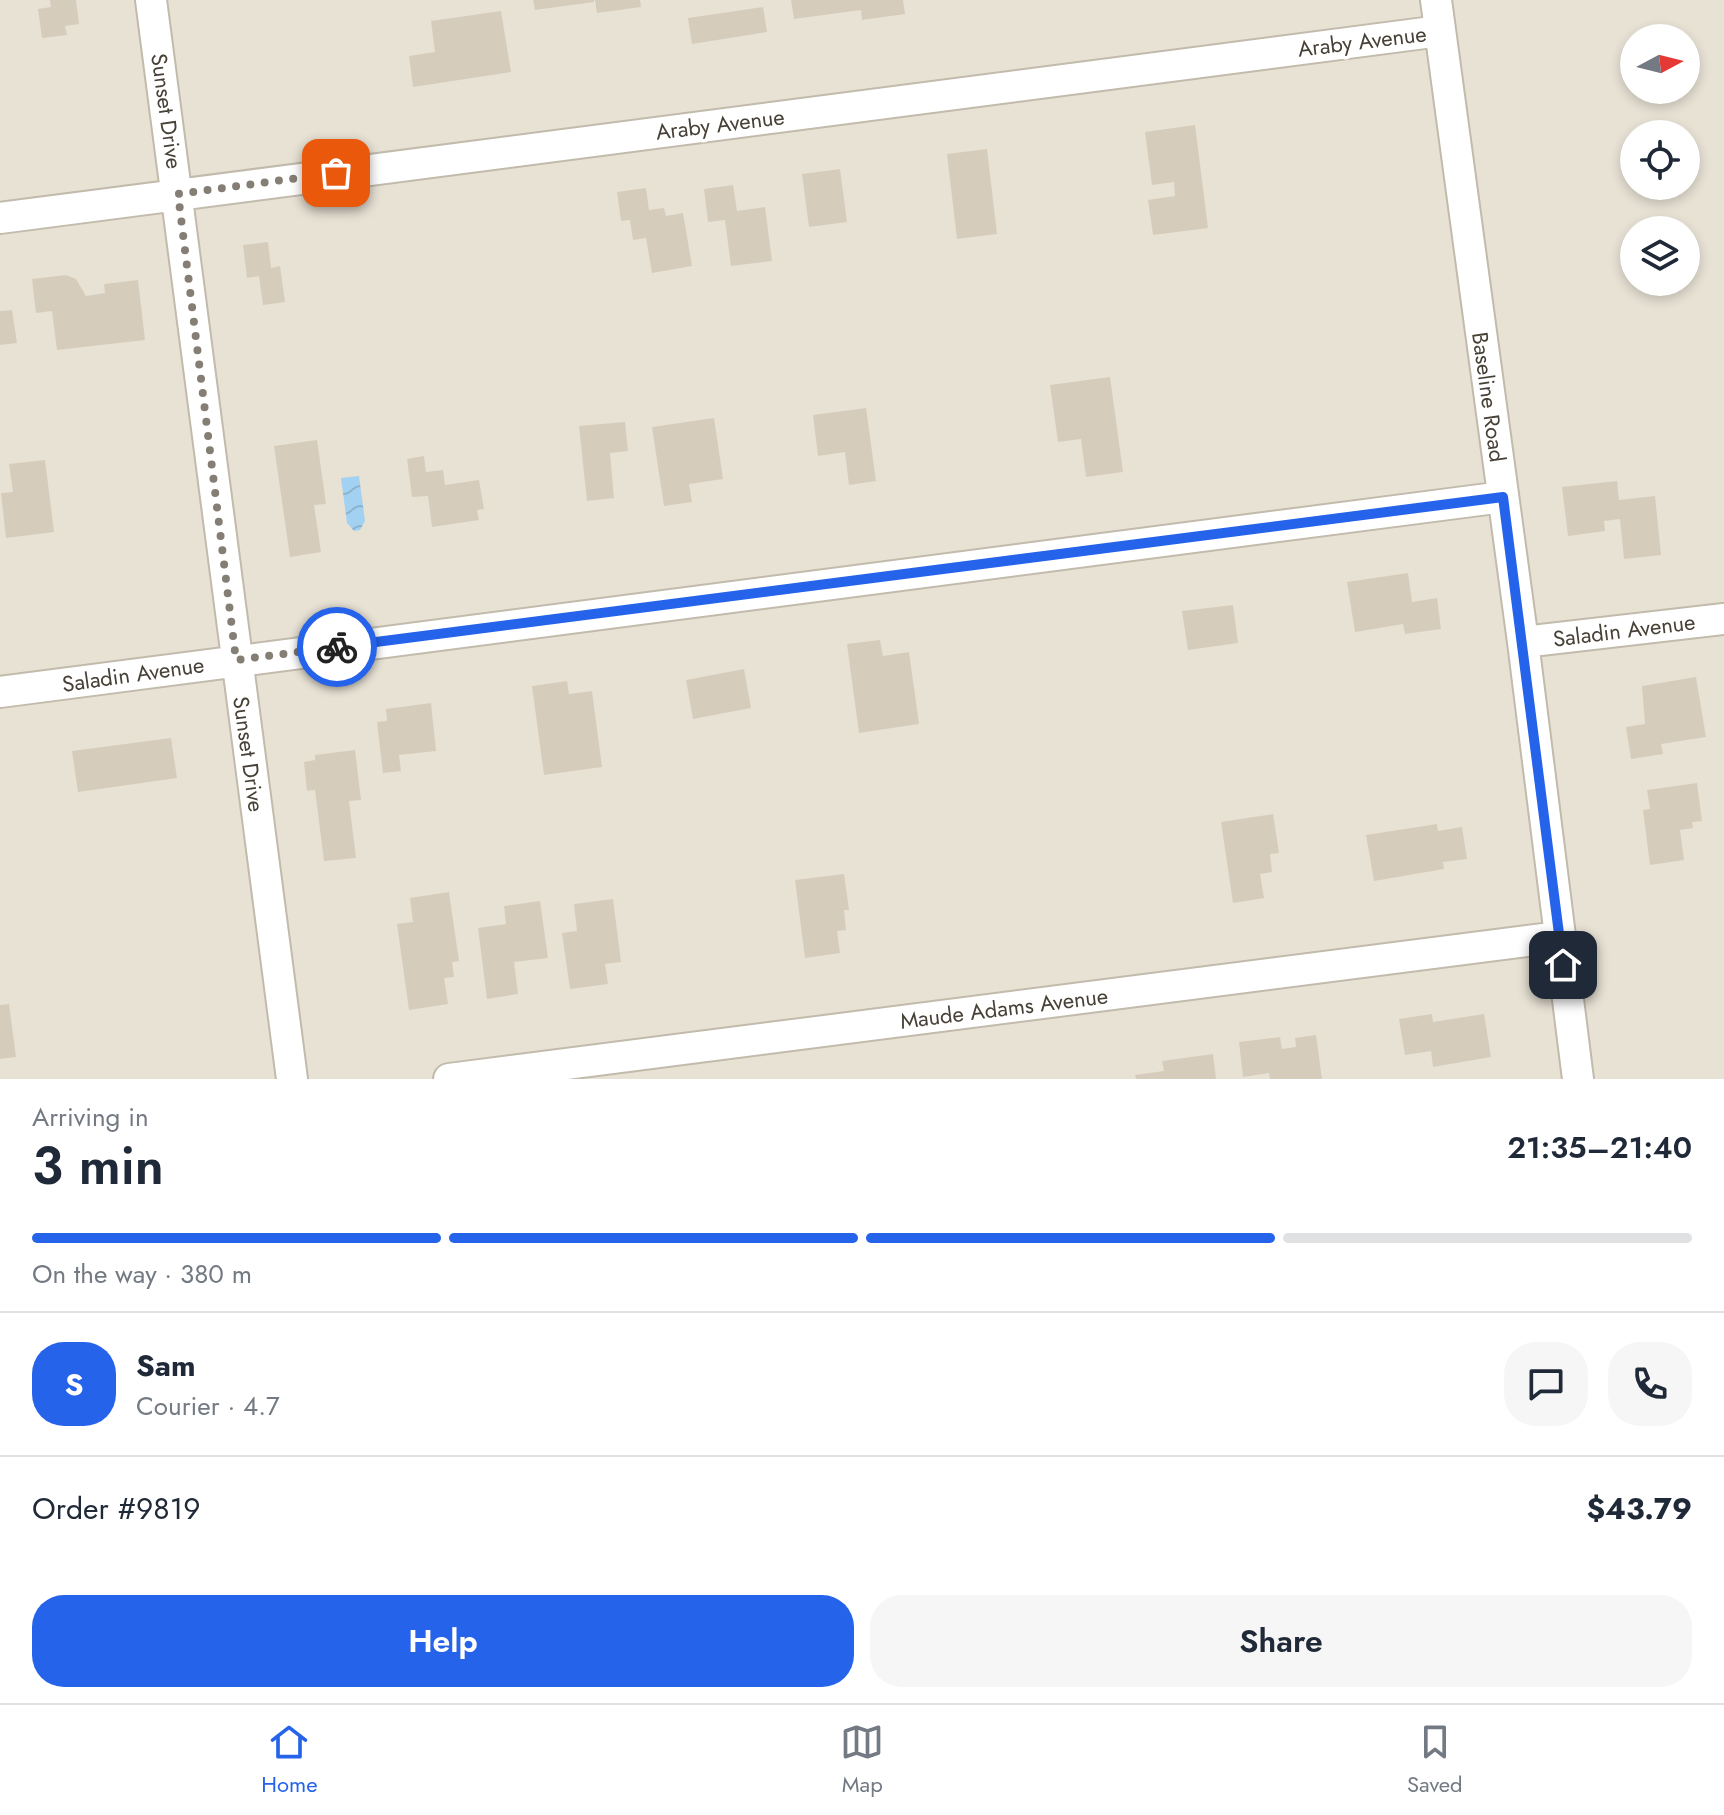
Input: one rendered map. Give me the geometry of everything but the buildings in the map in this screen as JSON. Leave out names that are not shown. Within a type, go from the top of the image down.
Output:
[{"type":"street","name":"Sunset Drive","points":[[151,0],[292,1079]]},
{"type":"street","name":"Baseline Road","points":[[1436,0],[1523,642],[1578,1079]]},
{"type":"street","name":"Araby Avenue","points":[[0,218],[1440,31]]},
{"type":"street","name":"Saladin Avenue","points":[[0,692],[1503,497]]},
{"type":"street","name":"Saladin Avenue","points":[[1523,642],[1724,619]]},
{"type":"street","name":"Maude Adams Avenue","points":[[449,1079],[1559,937]]},
{"type":"shaded area","points":[[0,0],[1724,0],[1724,1079],[0,1079]]},
{"type":"water","points":[[359,476],[365,521],[360,530],[354,531],[347,523],[341,478]]},
{"type":"way so far","points":[[336,173],[178,194],[236,660],[337,647]]},
{"type":"route","points":[[337,647],[1503,497],[1563,965]]}]
